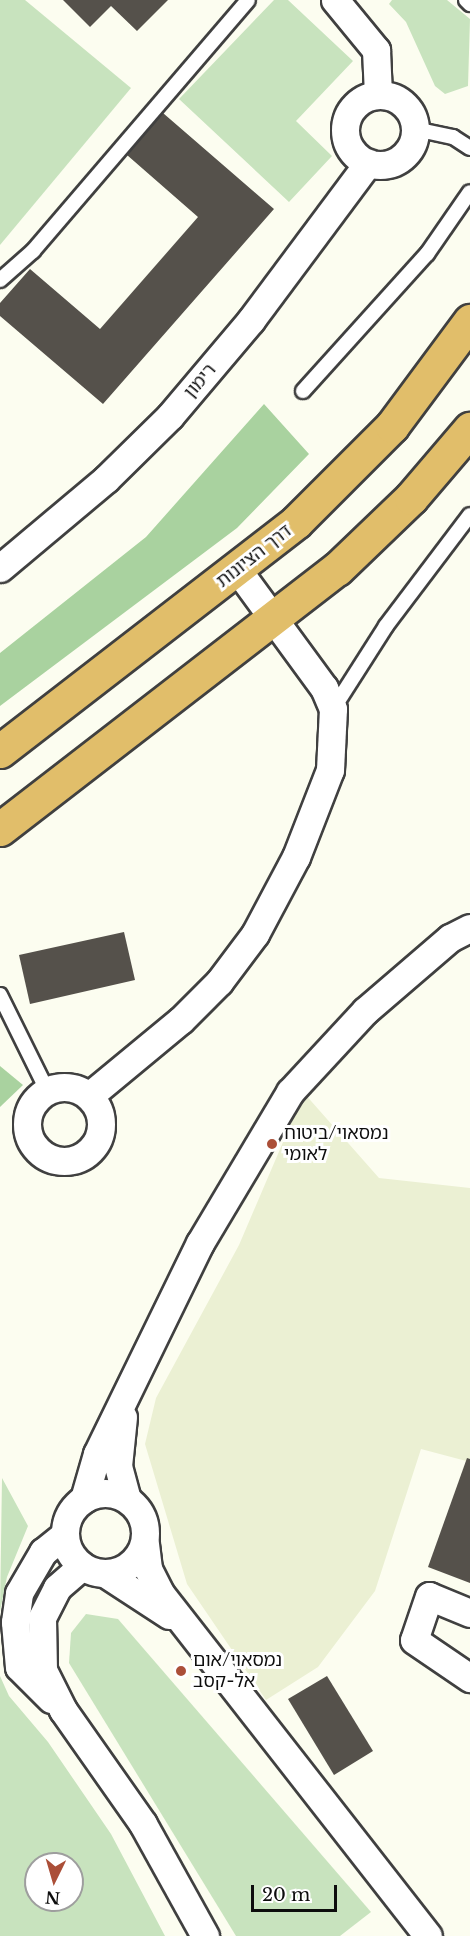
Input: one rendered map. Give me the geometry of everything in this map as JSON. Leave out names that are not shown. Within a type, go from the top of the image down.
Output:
[{"type":"highway","name":"דרך הציונות","points":[[0,751],[296,522],[366,455],[424,386],[470,321]]},
{"type":"highway","points":[[0,829],[276,617],[377,531],[470,429]]},
{"type":"street","points":[[335,0],[376,50],[378,94]]},
{"type":"street","points":[[378,94],[401,101],[415,129],[403,156],[393,163],[368,163],[350,149],[345,125],[360,100],[378,94]]},
{"type":"street","name":"רימון","points":[[0,568],[106,479],[170,416],[251,321],[368,163]]},
{"type":"street","points":[[89,1096],[181,1020],[219,982],[255,934],[296,857],[330,770],[333,709],[324,688],[276,617],[237,569]]},
{"type":"street","points":[[84,1499],[97,1454],[124,1404],[200,1243],[290,1092],[365,1011],[450,938],[470,928]]},
{"type":"street","points":[[62,1088],[89,1096],[102,1121],[100,1136],[93,1149],[67,1161],[40,1153],[29,1134],[29,1113],[48,1092],[62,1088]]},
{"type":"street","points":[[124,1404],[118,1466],[127,1499],[143,1519],[148,1569],[187,1628],[428,1936]]},
{"type":"street","points":[[63,1710],[19,1667],[15,1622],[19,1593],[43,1552],[65,1534],[72,1511],[84,1499],[103,1493],[127,1499]]},
{"type":"street","points":[[65,1534],[72,1556],[187,1628]]},
{"type":"street","points":[[145,1544],[131,1565],[94,1570],[57,1588],[42,1618],[43,1670],[63,1710],[143,1824],[205,1936]]},
{"type":"street","points":[[470,1613],[429,1596],[414,1640],[470,1678]]},
{"type":"lane","points":[[0,280],[33,251],[248,0]]},
{"type":"lane","points":[[465,0],[470,4]]},
{"type":"lane","points":[[415,129],[467,141]]},
{"type":"lane","points":[[303,391],[427,254],[470,192]]},
{"type":"lane","points":[[333,709],[386,626],[470,515]]},
{"type":"lane","points":[[0,995],[48,1092]]},
{"type":"green space","points":[[0,0],[25,0],[131,88],[0,245]]},
{"type":"green space","points":[[274,0],[288,0],[353,61],[296,121],[332,156],[289,202],[179,99]]},
{"type":"green space","points":[[392,0],[447,0],[470,19],[468,86],[445,94],[435,86],[406,22],[389,4]]},
{"type":"green space","points":[[264,404],[309,454],[237,528],[0,706],[0,653],[146,537]]},
{"type":"green space","points":[[0,1066],[23,1085],[0,1107]]},
{"type":"green space","points":[[304,1093],[379,1178],[470,1188],[470,1462],[421,1449],[375,1591],[318,1667],[266,1700],[187,1584],[145,1444],[156,1398],[239,1245]]},
{"type":"green space","points":[[2,1478],[28,1526],[7,1577],[0,1611]]},
{"type":"green space","points":[[86,1614],[118,1619],[371,1912],[340,1936],[236,1936],[69,1663],[71,1633]]},
{"type":"green space","points":[[0,1676],[9,1696],[48,1742],[111,1834],[165,1936],[0,1936]]},
{"type":"building","points":[[63,0],[168,0],[137,31],[111,6],[90,27]]},
{"type":"building","points":[[163,113],[274,209],[103,404],[0,316],[0,303],[30,269],[100,329],[198,217],[127,155]]},
{"type":"building","points":[[124,932],[135,980],[30,1004],[19,955]]},
{"type":"building","points":[[467,1458],[470,1459],[470,1583],[428,1567]]},
{"type":"building","points":[[327,1676],[373,1751],[334,1775],[288,1699]]},
{"type":"place","name":"נמסאוי/ביטוח לאומי","points":[[272,1144]]},
{"type":"place","name":"נמסאוי/אום אל-קסב","points":[[181,1671]]}]
